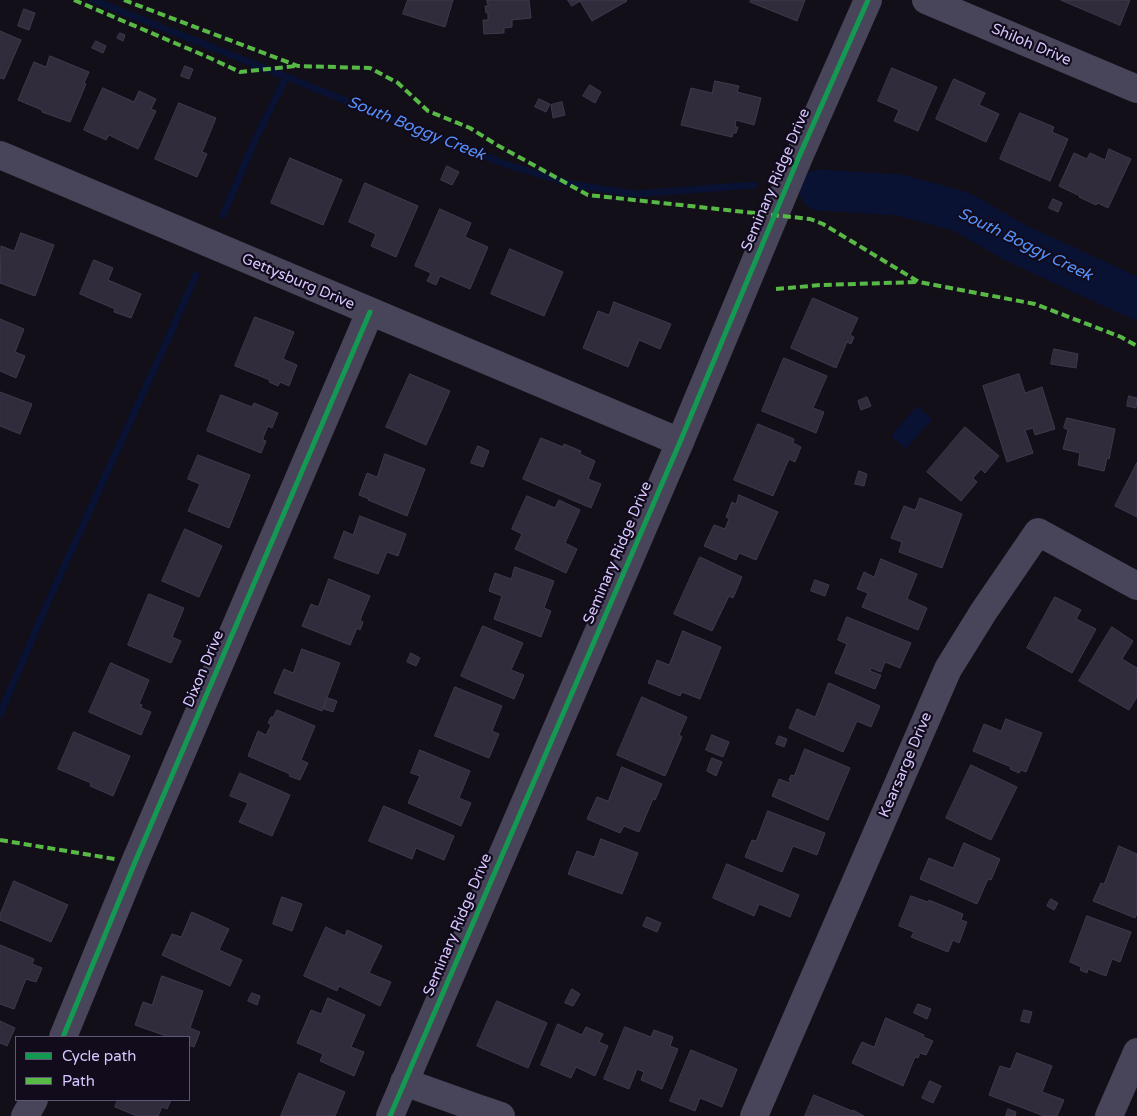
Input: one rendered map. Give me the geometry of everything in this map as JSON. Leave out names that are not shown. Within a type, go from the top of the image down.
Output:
[{"type":"street","name":"Seminary Ridge Drive","points":[[390,1116],[680,442],[798,159],[868,0]]},
{"type":"street","name":"Shiloh Drive","points":[[926,0],[1137,89]]},
{"type":"street","name":"Gettysburg Drive","points":[[0,155],[680,442]]},
{"type":"street","name":"Dixon Drive","points":[[63,1036],[135,862],[370,312]]},
{"type":"street","name":"Kearsarge Drive","points":[[754,1116],[948,669],[984,611],[1038,532],[1137,586]]},
{"type":"street","points":[[1110,1116],[1137,1052]]},
{"type":"street","points":[[404,1082],[500,1116]]},
{"type":"street","points":[[26,1116],[34,1101]]},
{"type":"water","points":[[917,406],[932,419],[906,449],[891,436]]},
{"type":"building","points":[[408,0],[453,0],[445,27],[403,14]]},
{"type":"building","points":[[487,0],[529,0],[531,18],[512,20],[512,27],[504,28],[504,33],[484,34],[483,20],[488,20],[485,6],[488,6]]},
{"type":"building","points":[[568,0],[627,1],[592,21],[580,1],[572,6]]},
{"type":"building","points":[[751,0],[805,0],[797,21],[750,2]]},
{"type":"building","points":[[1061,0],[1130,0],[1120,25]]},
{"type":"building","points":[[24,9],[35,13],[29,30],[18,26]]},
{"type":"building","points":[[0,31],[21,40],[4,79],[0,78]]},
{"type":"building","points":[[120,33],[125,35],[123,41],[117,38]]},
{"type":"building","points":[[96,41],[106,46],[103,53],[92,48]]},
{"type":"building","points":[[50,56],[89,72],[70,122],[42,112],[42,110],[18,100],[34,62],[46,67]]},
{"type":"building","points":[[185,66],[193,69],[189,79],[181,76]]},
{"type":"building","points":[[892,68],[937,87],[918,131],[894,121],[899,110],[878,101]]},
{"type":"building","points":[[954,79],[985,93],[979,105],[999,114],[986,142],[936,119]]},
{"type":"building","points":[[715,81],[739,86],[737,92],[761,98],[754,125],[736,120],[735,127],[738,127],[732,137],[681,125],[691,88],[712,93]]},
{"type":"building","points":[[590,85],[601,92],[595,103],[583,96]]},
{"type":"building","points":[[103,88],[134,102],[139,91],[156,99],[151,109],[156,111],[138,149],[109,135],[106,140],[84,130]]},
{"type":"building","points":[[539,99],[550,104],[546,112],[535,107]]},
{"type":"building","points":[[562,102],[565,115],[553,118],[551,105]]},
{"type":"building","points":[[179,103],[216,118],[202,152],[207,154],[197,177],[155,159]]},
{"type":"building","points":[[1020,113],[1054,127],[1052,132],[1068,139],[1050,181],[1000,159]]},
{"type":"building","points":[[1109,149],[1131,159],[1108,208],[1098,203],[1096,205],[1059,186],[1074,153],[1087,159],[1090,153],[1105,160]]},
{"type":"building","points":[[290,158],[342,180],[323,225],[271,203]]},
{"type":"building","points":[[447,166],[459,172],[452,185],[441,180]]},
{"type":"building","points":[[365,183],[418,206],[396,257],[371,246],[376,234],[349,222]]},
{"type":"building","points":[[1053,199],[1062,203],[1058,212],[1049,208]]},
{"type":"building","points":[[440,209],[471,223],[465,237],[488,247],[470,289],[440,276],[436,285],[427,281],[431,273],[415,266]]},
{"type":"building","points":[[21,233],[54,245],[35,296],[0,283],[1,246],[14,251]]},
{"type":"building","points":[[510,249],[563,272],[544,316],[491,294]]},
{"type":"building","points":[[94,260],[113,268],[108,280],[141,294],[131,318],[114,312],[115,309],[80,294]]},
{"type":"building","points":[[813,298],[858,318],[850,335],[854,337],[851,344],[847,342],[836,368],[791,348]]},
{"type":"building","points":[[614,302],[671,324],[660,349],[639,340],[628,367],[583,348],[598,311],[609,315]]},
{"type":"building","points":[[255,317],[294,332],[283,359],[297,365],[289,386],[280,382],[278,386],[269,382],[270,380],[235,366]]},
{"type":"building","points":[[0,319],[24,329],[15,352],[25,356],[16,378],[0,371]]},
{"type":"building","points":[[1054,349],[1078,354],[1076,368],[1051,364]]},
{"type":"building","points":[[784,358],[827,376],[813,408],[824,412],[816,433],[762,411]]},
{"type":"building","points":[[410,374],[450,391],[426,445],[386,427]]},
{"type":"building","points":[[1019,374],[1025,393],[1042,387],[1055,429],[1035,435],[1033,428],[1025,430],[1033,453],[1007,462],[983,386]]},
{"type":"building","points":[[0,392],[32,404],[20,434],[0,426]]},
{"type":"building","points":[[221,395],[252,407],[254,403],[278,413],[272,428],[268,426],[263,438],[266,441],[261,453],[207,431]]},
{"type":"building","points":[[1129,396],[1137,398],[1136,408],[1127,406]]},
{"type":"building","points":[[867,397],[871,406],[861,410],[858,401]]},
{"type":"building","points":[[1067,418],[1115,429],[1109,459],[1107,458],[1104,471],[1078,465],[1080,453],[1063,449],[1068,430],[1064,428]]},
{"type":"building","points":[[758,424],[794,439],[793,443],[801,447],[795,462],[789,459],[773,496],[734,480]]},
{"type":"building","points":[[965,427],[999,456],[985,473],[981,469],[973,478],[977,482],[961,501],[927,472]]},
{"type":"building","points":[[541,438],[563,447],[564,444],[581,451],[580,454],[595,461],[588,479],[601,484],[591,508],[523,479]]},
{"type":"building","points":[[478,446],[489,451],[483,467],[471,463]]},
{"type":"building","points":[[385,454],[425,469],[407,516],[359,495],[367,473],[377,477]]},
{"type":"building","points":[[198,455],[250,475],[229,528],[188,511],[200,484],[188,479]]},
{"type":"building","points":[[1137,463],[1137,517],[1115,506]]},
{"type":"building","points":[[859,471],[867,474],[864,486],[855,484]]},
{"type":"building","points":[[739,495],[778,512],[756,560],[739,553],[736,560],[704,546],[714,525],[725,529],[729,519],[726,517],[732,502],[736,504]]},
{"type":"building","points":[[527,496],[555,508],[559,500],[580,510],[565,543],[577,549],[566,573],[515,549],[522,534],[512,529]]},
{"type":"building","points":[[920,498],[962,514],[942,568],[899,552],[902,542],[891,538],[904,506],[915,510]]},
{"type":"building","points":[[360,516],[406,534],[398,556],[387,552],[378,574],[334,558],[344,531],[353,535]]},
{"type":"building","points":[[185,529],[222,546],[199,597],[162,581]]},
{"type":"building","points":[[700,557],[742,577],[733,598],[729,596],[712,631],[674,614]]},
{"type":"building","points":[[881,559],[917,574],[907,599],[927,608],[918,630],[862,607],[868,593],[857,589],[864,572],[874,577]]},
{"type":"building","points":[[515,567],[554,581],[544,608],[551,611],[541,637],[494,619],[502,596],[489,591],[495,573],[511,579]]},
{"type":"building","points":[[329,579],[370,596],[360,620],[363,622],[360,630],[357,628],[350,645],[302,626],[311,604],[318,607]]},
{"type":"building","points":[[815,580],[829,585],[825,596],[811,591]]},
{"type":"building","points":[[149,594],[184,608],[172,637],[181,641],[171,663],[128,645]]},
{"type":"building","points":[[1055,597],[1081,610],[1076,619],[1096,629],[1072,673],[1027,648]]},
{"type":"building","points":[[847,617],[911,643],[900,668],[885,662],[881,672],[871,668],[870,671],[881,675],[875,689],[835,673],[847,644],[838,640]]},
{"type":"building","points":[[483,626],[523,643],[511,670],[524,675],[514,699],[461,676]]},
{"type":"building","points":[[1112,627],[1133,641],[1122,659],[1137,668],[1137,697],[1129,710],[1079,681]]},
{"type":"building","points":[[683,631],[721,647],[700,699],[682,692],[680,696],[648,683],[657,660],[669,665]]},
{"type":"building","points":[[302,649],[340,663],[322,711],[274,693],[284,669],[293,673]]},
{"type":"building","points":[[411,653],[420,658],[416,666],[407,662]]},
{"type":"building","points":[[111,663],[149,680],[139,704],[142,705],[141,708],[151,712],[141,735],[89,712]]},
{"type":"building","points":[[829,683],[880,706],[871,727],[857,721],[843,752],[789,728],[797,709],[815,717]]},
{"type":"building","points":[[455,687],[502,706],[492,731],[499,734],[489,758],[435,736]]},
{"type":"building","points":[[642,697],[687,717],[679,735],[682,737],[665,776],[617,755]]},
{"type":"building","points":[[328,698],[337,701],[333,712],[324,709]]},
{"type":"building","points":[[277,710],[315,726],[301,760],[308,763],[300,780],[248,756],[258,731],[266,735],[271,725],[268,723]]},
{"type":"building","points":[[1006,719],[1042,733],[1026,772],[1021,770],[1019,773],[1010,769],[1011,767],[973,751],[984,724],[1001,731]]},
{"type":"building","points":[[74,732],[130,756],[113,796],[90,786],[91,783],[58,769]]},
{"type":"building","points":[[712,735],[729,742],[723,757],[706,750]]},
{"type":"building","points":[[779,736],[787,739],[784,747],[776,744]]},
{"type":"building","points":[[805,749],[850,768],[828,820],[772,796],[779,779],[790,783],[791,775],[794,776]]},
{"type":"building","points":[[420,750],[470,771],[459,798],[471,803],[461,826],[408,803],[420,776],[411,773]]},
{"type":"building","points":[[712,758],[722,762],[716,776],[707,771]]},
{"type":"building","points":[[971,765],[1017,787],[991,840],[946,818]]},
{"type":"building","points":[[622,767],[662,784],[655,800],[653,799],[639,832],[624,826],[620,833],[587,819],[597,797],[608,801]]},
{"type":"building","points":[[240,773],[290,795],[272,836],[239,822],[248,803],[230,796]]},
{"type":"building","points":[[384,806],[454,836],[444,860],[416,848],[412,859],[369,841]]},
{"type":"building","points":[[768,811],[825,833],[817,855],[793,846],[782,872],[745,857],[752,840],[756,841]]},
{"type":"building","points":[[601,839],[638,853],[622,894],[568,874],[577,851],[594,857]]},
{"type":"building","points":[[964,843],[1000,859],[991,880],[988,879],[977,904],[920,879],[929,858],[953,868]]},
{"type":"building","points":[[1119,846],[1137,854],[1137,913],[1135,918],[1093,901],[1101,883],[1104,884]]},
{"type":"building","points":[[727,864],[799,895],[790,917],[759,904],[754,916],[713,898]]},
{"type":"building","points":[[14,881],[68,905],[51,942],[0,920],[0,915]]},
{"type":"building","points":[[911,896],[928,902],[929,900],[963,914],[961,920],[967,922],[959,943],[953,940],[948,952],[911,937],[914,932],[899,926]]},
{"type":"building","points":[[282,897],[302,904],[292,931],[273,924]]},
{"type":"building","points":[[1051,899],[1058,903],[1054,910],[1047,906]]},
{"type":"building","points":[[192,912],[229,929],[219,950],[242,960],[230,986],[162,955],[172,934],[181,937]]},
{"type":"building","points":[[1087,916],[1131,932],[1120,962],[1112,959],[1106,976],[1088,969],[1087,973],[1080,970],[1081,967],[1070,962]]},
{"type":"building","points":[[647,917],[661,923],[657,932],[643,926]]},
{"type":"building","points":[[326,927],[345,936],[347,930],[382,946],[369,973],[391,982],[380,1006],[339,986],[337,991],[304,976]]},
{"type":"building","points":[[0,945],[34,959],[32,964],[42,968],[36,982],[26,979],[14,1009],[0,1004]]},
{"type":"building","points":[[162,976],[203,991],[190,1028],[200,1032],[194,1047],[190,1045],[190,1036],[166,1036],[135,1025],[143,1002],[152,1005]]},
{"type":"building","points":[[572,989],[580,994],[573,1006],[565,1003]]},
{"type":"building","points":[[252,993],[260,996],[257,1005],[248,1001]]},
{"type":"building","points":[[328,998],[365,1015],[351,1047],[364,1052],[354,1076],[320,1061],[323,1054],[297,1043],[311,1010],[321,1014]]},
{"type":"building","points":[[497,1001],[547,1023],[528,1068],[477,1046]]},
{"type":"building","points":[[918,1004],[931,1009],[927,1019],[914,1013]]},
{"type":"building","points":[[1024,1010],[1032,1012],[1029,1023],[1021,1021]]},
{"type":"building","points":[[886,1018],[933,1041],[926,1055],[920,1053],[918,1058],[915,1057],[903,1086],[852,1063],[862,1042],[874,1047]]},
{"type":"building","points":[[0,1021],[15,1028],[7,1046],[0,1043]]},
{"type":"building","points":[[558,1024],[582,1035],[586,1027],[603,1034],[599,1042],[608,1046],[595,1076],[576,1067],[571,1078],[541,1065]]},
{"type":"building","points":[[625,1027],[651,1037],[654,1030],[673,1037],[670,1046],[678,1049],[662,1089],[641,1080],[644,1072],[637,1069],[629,1089],[604,1079]]},
{"type":"building","points":[[691,1050],[737,1069],[722,1107],[700,1098],[695,1111],[670,1101]]},
{"type":"building","points":[[1017,1053],[1052,1066],[1042,1092],[1064,1100],[1057,1116],[1044,1116],[989,1095],[1000,1066],[1010,1069]]},
{"type":"building","points":[[299,1073],[345,1092],[335,1116],[281,1116]]},
{"type":"building","points":[[930,1081],[941,1086],[933,1103],[922,1098]]},
{"type":"building","points":[[814,1095],[853,1110],[864,1116],[805,1116]]},
{"type":"building","points":[[118,1101],[171,1101],[167,1109],[162,1107],[158,1116],[137,1116],[115,1107]]},
{"type":"building","points":[[1008,1109],[1016,1112],[1015,1116],[1006,1116]]},
{"type":"waterway","name":"South Boggy Creek","points":[[93,0],[505,164],[575,185],[635,194],[754,185]]},
{"type":"waterway","points":[[223,215],[256,138],[286,77]]},
{"type":"waterway","name":"South Boggy Creek","points":[[820,190],[900,195],[962,212],[1014,242],[1137,299]]},
{"type":"waterway","points":[[0,714],[48,602],[196,275]]},
{"type":"marked path","points":[[74,0],[240,72],[296,66]]},
{"type":"marked path","points":[[124,0],[298,66],[370,68],[398,83],[428,111],[470,128],[588,195],[810,219],[823,224],[919,282],[1035,304],[1121,337],[1137,346]]},
{"type":"marked path","points":[[776,289],[821,285],[919,282]]},
{"type":"marked path","points":[[0,840],[115,859]]},
{"type":"cycle path","points":[[390,1116],[680,442],[798,159],[868,0]]},
{"type":"cycle path","points":[[63,1036],[135,862],[370,312]]}]
